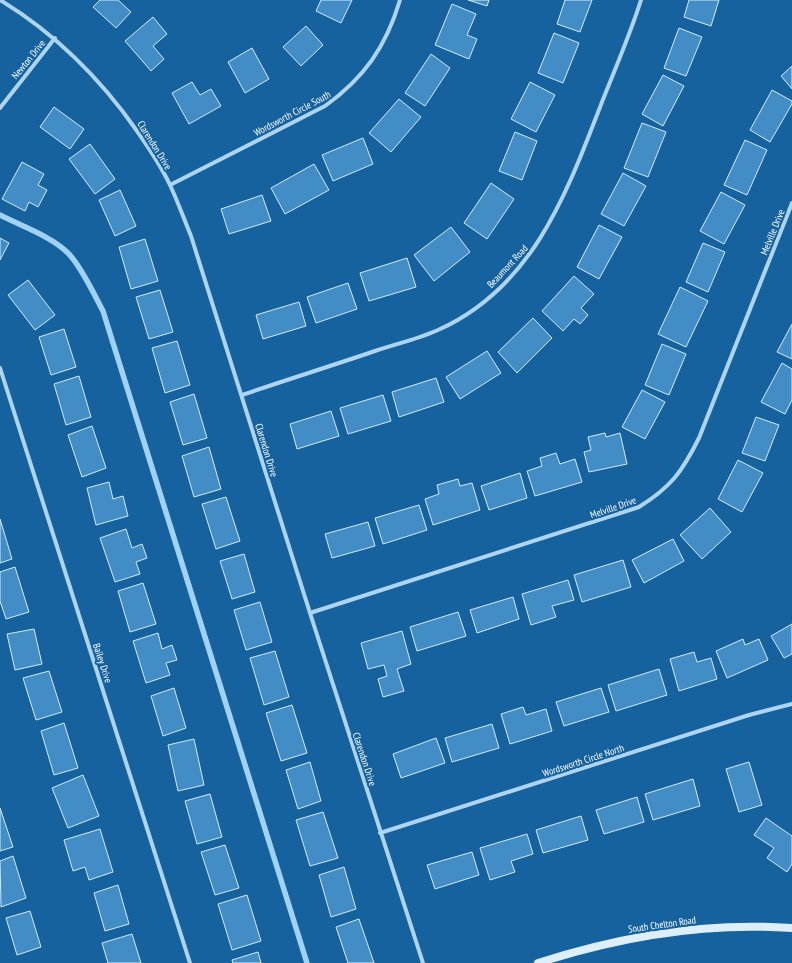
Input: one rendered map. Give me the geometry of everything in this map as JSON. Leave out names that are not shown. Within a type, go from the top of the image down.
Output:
[{"type":"main road","name":"South Chelton Road","points":[[538,963],[584,948],[647,935],[689,929],[734,926],[792,928]]},
{"type":"street","name":"Clarendon Drive","points":[[0,0],[26,16],[55,38],[83,64],[116,100],[147,145],[170,184],[191,236],[380,834],[423,963]]},
{"type":"street","name":"Wordsworth Circle South","points":[[170,184],[325,106],[345,91],[362,75],[378,52],[392,25],[400,0]]},
{"type":"street","name":"Beaumont Road","points":[[242,395],[438,330],[470,312],[496,291],[519,268],[540,241],[557,212],[573,179],[641,0]]},
{"type":"street","name":"Newton Drive","points":[[0,108],[55,38]]},
{"type":"street","name":"Melville Drive","points":[[310,613],[639,508],[660,494],[676,477],[688,460],[699,438],[792,203]]},
{"type":"street","name":"Bailey Drive","points":[[0,368],[190,963]]},
{"type":"street","name":"Wordsworth Circle North","points":[[380,834],[748,715],[792,704]]},
{"type":"building","points":[[100,0],[118,0],[131,12],[116,28],[93,7]]},
{"type":"building","points":[[321,0],[352,0],[341,23],[316,11]]},
{"type":"building","points":[[468,0],[489,0],[487,6]]},
{"type":"building","points":[[565,0],[592,0],[580,32],[557,24]]},
{"type":"building","points":[[689,0],[719,0],[711,26],[684,17]]},
{"type":"building","points":[[452,4],[476,14],[467,35],[477,39],[469,59],[435,45]]},
{"type":"building","points":[[153,17],[167,34],[153,46],[164,59],[151,71],[125,41]]},
{"type":"building","points":[[306,26],[323,45],[301,66],[283,47]]},
{"type":"building","points":[[679,28],[702,37],[686,76],[664,68]]},
{"type":"building","points":[[554,33],[579,43],[563,83],[538,73]]},
{"type":"building","points":[[252,48],[269,79],[245,93],[228,62]]},
{"type":"building","points":[[431,54],[450,68],[425,106],[405,93]]},
{"type":"building","points":[[792,66],[792,89],[781,76]]},
{"type":"building","points":[[663,75],[684,86],[663,126],[642,114]]},
{"type":"building","points":[[192,82],[200,95],[211,89],[221,106],[189,124],[172,93]]},
{"type":"building","points":[[530,82],[555,95],[536,132],[511,119]]},
{"type":"building","points":[[772,90],[792,101],[792,104],[770,142],[750,130]]},
{"type":"building","points":[[399,99],[421,117],[391,152],[369,133]]},
{"type":"building","points":[[54,107],[84,129],[70,149],[40,127]]},
{"type":"building","points":[[642,123],[666,132],[648,177],[624,168]]},
{"type":"building","points":[[515,132],[537,141],[522,180],[499,171]]},
{"type":"building","points":[[363,138],[373,164],[333,181],[322,155]]},
{"type":"building","points":[[745,140],[767,150],[747,195],[724,185]]},
{"type":"building","points":[[90,144],[115,179],[95,194],[69,159]]},
{"type":"building","points":[[22,162],[44,174],[38,185],[47,190],[38,207],[29,202],[25,211],[2,199]]},
{"type":"building","points":[[314,164],[329,190],[285,214],[271,188]]},
{"type":"building","points":[[623,173],[646,186],[624,226],[601,214]]},
{"type":"building","points":[[491,183],[514,199],[487,239],[464,223]]},
{"type":"building","points":[[120,190],[136,226],[115,236],[99,200]]},
{"type":"building","points":[[721,192],[745,205],[724,244],[700,231]]},
{"type":"building","points":[[262,195],[271,221],[229,234],[221,209]]},
{"type":"building","points":[[599,225],[622,237],[599,279],[577,267]]},
{"type":"building","points":[[451,227],[470,252],[434,281],[414,255]]},
{"type":"building","points":[[0,238],[9,243],[0,260]]},
{"type":"building","points":[[145,239],[158,281],[131,289],[119,247]]},
{"type":"building","points":[[703,243],[725,252],[708,292],[686,282]]},
{"type":"building","points":[[407,258],[416,287],[369,301],[360,273]]},
{"type":"building","points":[[574,276],[594,294],[581,308],[588,315],[580,324],[574,319],[563,331],[542,311]]},
{"type":"building","points":[[28,280],[55,315],[35,330],[8,295]]},
{"type":"building","points":[[348,283],[357,309],[316,323],[307,297]]},
{"type":"building","points":[[680,287],[708,301],[686,347],[658,334]]},
{"type":"building","points":[[160,290],[173,332],[149,339],[136,297]]},
{"type":"building","points":[[299,302],[306,326],[263,339],[256,315]]},
{"type":"building","points":[[533,318],[552,338],[517,373],[498,352]]},
{"type":"building","points":[[792,324],[792,359],[777,352]]},
{"type":"building","points":[[64,329],[76,367],[51,375],[39,337]]},
{"type":"building","points":[[177,341],[190,385],[165,393],[152,348]]},
{"type":"building","points":[[662,344],[686,354],[669,395],[645,385]]},
{"type":"building","points":[[487,351],[501,373],[460,399],[446,377]]},
{"type":"building","points":[[782,363],[792,369],[792,400],[785,414],[761,402]]},
{"type":"building","points":[[79,376],[91,417],[66,425],[54,384]]},
{"type":"building","points":[[436,378],[444,402],[399,417],[392,392]]},
{"type":"building","points":[[642,390],[665,402],[645,439],[622,427]]},
{"type":"building","points":[[194,394],[207,438],[183,445],[170,402]]},
{"type":"building","points":[[383,395],[391,421],[348,434],[340,408]]},
{"type":"building","points":[[331,411],[339,436],[297,449],[290,424]]},
{"type":"building","points":[[756,417],[779,425],[765,461],[742,453]]},
{"type":"building","points":[[92,426],[106,468],[82,477],[68,435]]},
{"type":"building","points":[[605,433],[606,437],[620,433],[627,464],[589,472],[584,452],[591,450],[588,437]]},
{"type":"building","points":[[209,447],[221,489],[194,497],[182,456]]},
{"type":"building","points":[[556,453],[560,464],[575,459],[582,482],[535,496],[527,471],[542,466],[540,458]]},
{"type":"building","points":[[738,460],[763,473],[742,512],[718,499]]},
{"type":"building","points":[[520,473],[527,498],[489,510],[481,486]]},
{"type":"building","points":[[458,479],[460,486],[472,483],[480,510],[433,525],[425,499],[439,494],[437,485]]},
{"type":"building","points":[[109,482],[113,499],[123,496],[128,516],[96,525],[87,488]]},
{"type":"building","points":[[226,497],[240,541],[216,549],[202,504]]},
{"type":"building","points":[[419,505],[427,530],[383,544],[375,518]]},
{"type":"building","points":[[710,508],[731,532],[702,559],[680,535]]},
{"type":"building","points":[[0,519],[12,559],[0,563]]},
{"type":"building","points":[[368,522],[375,546],[332,558],[325,534]]},
{"type":"building","points":[[126,529],[132,548],[142,544],[147,558],[136,562],[140,574],[115,582],[100,538]]},
{"type":"building","points":[[673,539],[684,561],[644,583],[632,560]]},
{"type":"building","points":[[244,554],[255,592],[232,599],[220,561]]},
{"type":"building","points":[[623,560],[631,587],[582,602],[574,575]]},
{"type":"building","points":[[15,567],[29,612],[6,619],[0,601],[0,572]]},
{"type":"building","points":[[568,580],[574,600],[552,606],[556,617],[531,625],[522,594]]},
{"type":"building","points":[[143,583],[156,624],[130,632],[118,591]]},
{"type":"building","points":[[513,597],[519,619],[477,633],[470,610]]},
{"type":"building","points":[[260,602],[272,642],[246,650],[234,610]]},
{"type":"building","points":[[458,612],[466,636],[417,651],[410,627]]},
{"type":"building","points":[[792,624],[792,654],[784,658],[771,636]]},
{"type":"building","points":[[34,629],[42,664],[15,670],[7,634]]},
{"type":"building","points":[[402,631],[411,664],[397,669],[404,691],[383,697],[378,679],[387,676],[384,665],[368,669],[361,643]]},
{"type":"building","points":[[158,633],[162,649],[172,645],[177,660],[166,663],[170,675],[146,683],[133,641]]},
{"type":"building","points":[[743,639],[745,645],[759,639],[768,660],[727,678],[716,651]]},
{"type":"building","points":[[275,651],[289,697],[264,705],[250,658]]},
{"type":"building","points":[[694,652],[697,662],[711,658],[717,679],[679,691],[670,659]]},
{"type":"building","points":[[659,669],[667,695],[616,711],[608,685]]},
{"type":"building","points":[[49,671],[62,712],[36,720],[23,678]]},
{"type":"building","points":[[174,688],[186,728],[163,736],[151,696]]},
{"type":"building","points":[[601,688],[609,712],[564,726],[556,702]]},
{"type":"building","points":[[292,705],[307,753],[281,761],[266,713]]},
{"type":"building","points":[[523,707],[526,715],[546,709],[552,731],[510,744],[501,714]]},
{"type":"building","points":[[64,723],[78,768],[54,775],[41,731]]},
{"type":"building","points":[[492,724],[499,748],[452,762],[445,738]]},
{"type":"building","points":[[436,738],[445,763],[401,778],[393,754]]},
{"type":"building","points":[[194,739],[204,785],[178,791],[168,745]]},
{"type":"building","points":[[310,762],[321,801],[298,809],[286,770]]},
{"type":"building","points":[[749,762],[762,805],[739,812],[726,769]]},
{"type":"building","points":[[83,775],[99,816],[68,828],[52,788]]},
{"type":"building","points":[[693,779],[700,806],[653,820],[645,794]]},
{"type":"building","points":[[210,794],[222,837],[197,844],[185,801]]},
{"type":"building","points":[[637,797],[644,822],[604,834],[596,810]]},
{"type":"building","points":[[0,808],[13,847],[0,851]]},
{"type":"building","points":[[323,812],[338,858],[310,866],[296,820]]},
{"type":"building","points":[[581,816],[588,840],[543,853],[536,830]]},
{"type":"building","points":[[766,818],[792,836],[792,864],[787,872],[767,858],[774,848],[754,835]]},
{"type":"building","points":[[100,829],[113,872],[89,880],[85,867],[73,871],[64,840]]},
{"type":"building","points":[[527,834],[533,854],[511,861],[515,872],[490,880],[480,848]]},
{"type":"building","points":[[225,845],[239,888],[215,895],[201,852]]},
{"type":"building","points":[[472,852],[479,875],[435,889],[427,865]]},
{"type":"building","points":[[13,856],[26,898],[1,907],[0,861]]},
{"type":"building","points":[[344,867],[356,909],[331,917],[319,875]]},
{"type":"building","points":[[118,885],[129,924],[105,931],[94,893]]},
{"type":"building","points":[[247,895],[261,941],[232,950],[218,904]]},
{"type":"building","points":[[30,911],[41,947],[17,955],[6,918]]},
{"type":"building","points":[[359,919],[374,963],[348,963],[336,927]]},
{"type":"building","points":[[132,934],[141,963],[108,963],[102,943]]},
{"type":"building","points":[[258,952],[261,963],[233,963],[232,960]]},
{"type":"waterway","points":[[0,215],[45,236],[68,253],[82,273],[103,311],[307,963]]}]
